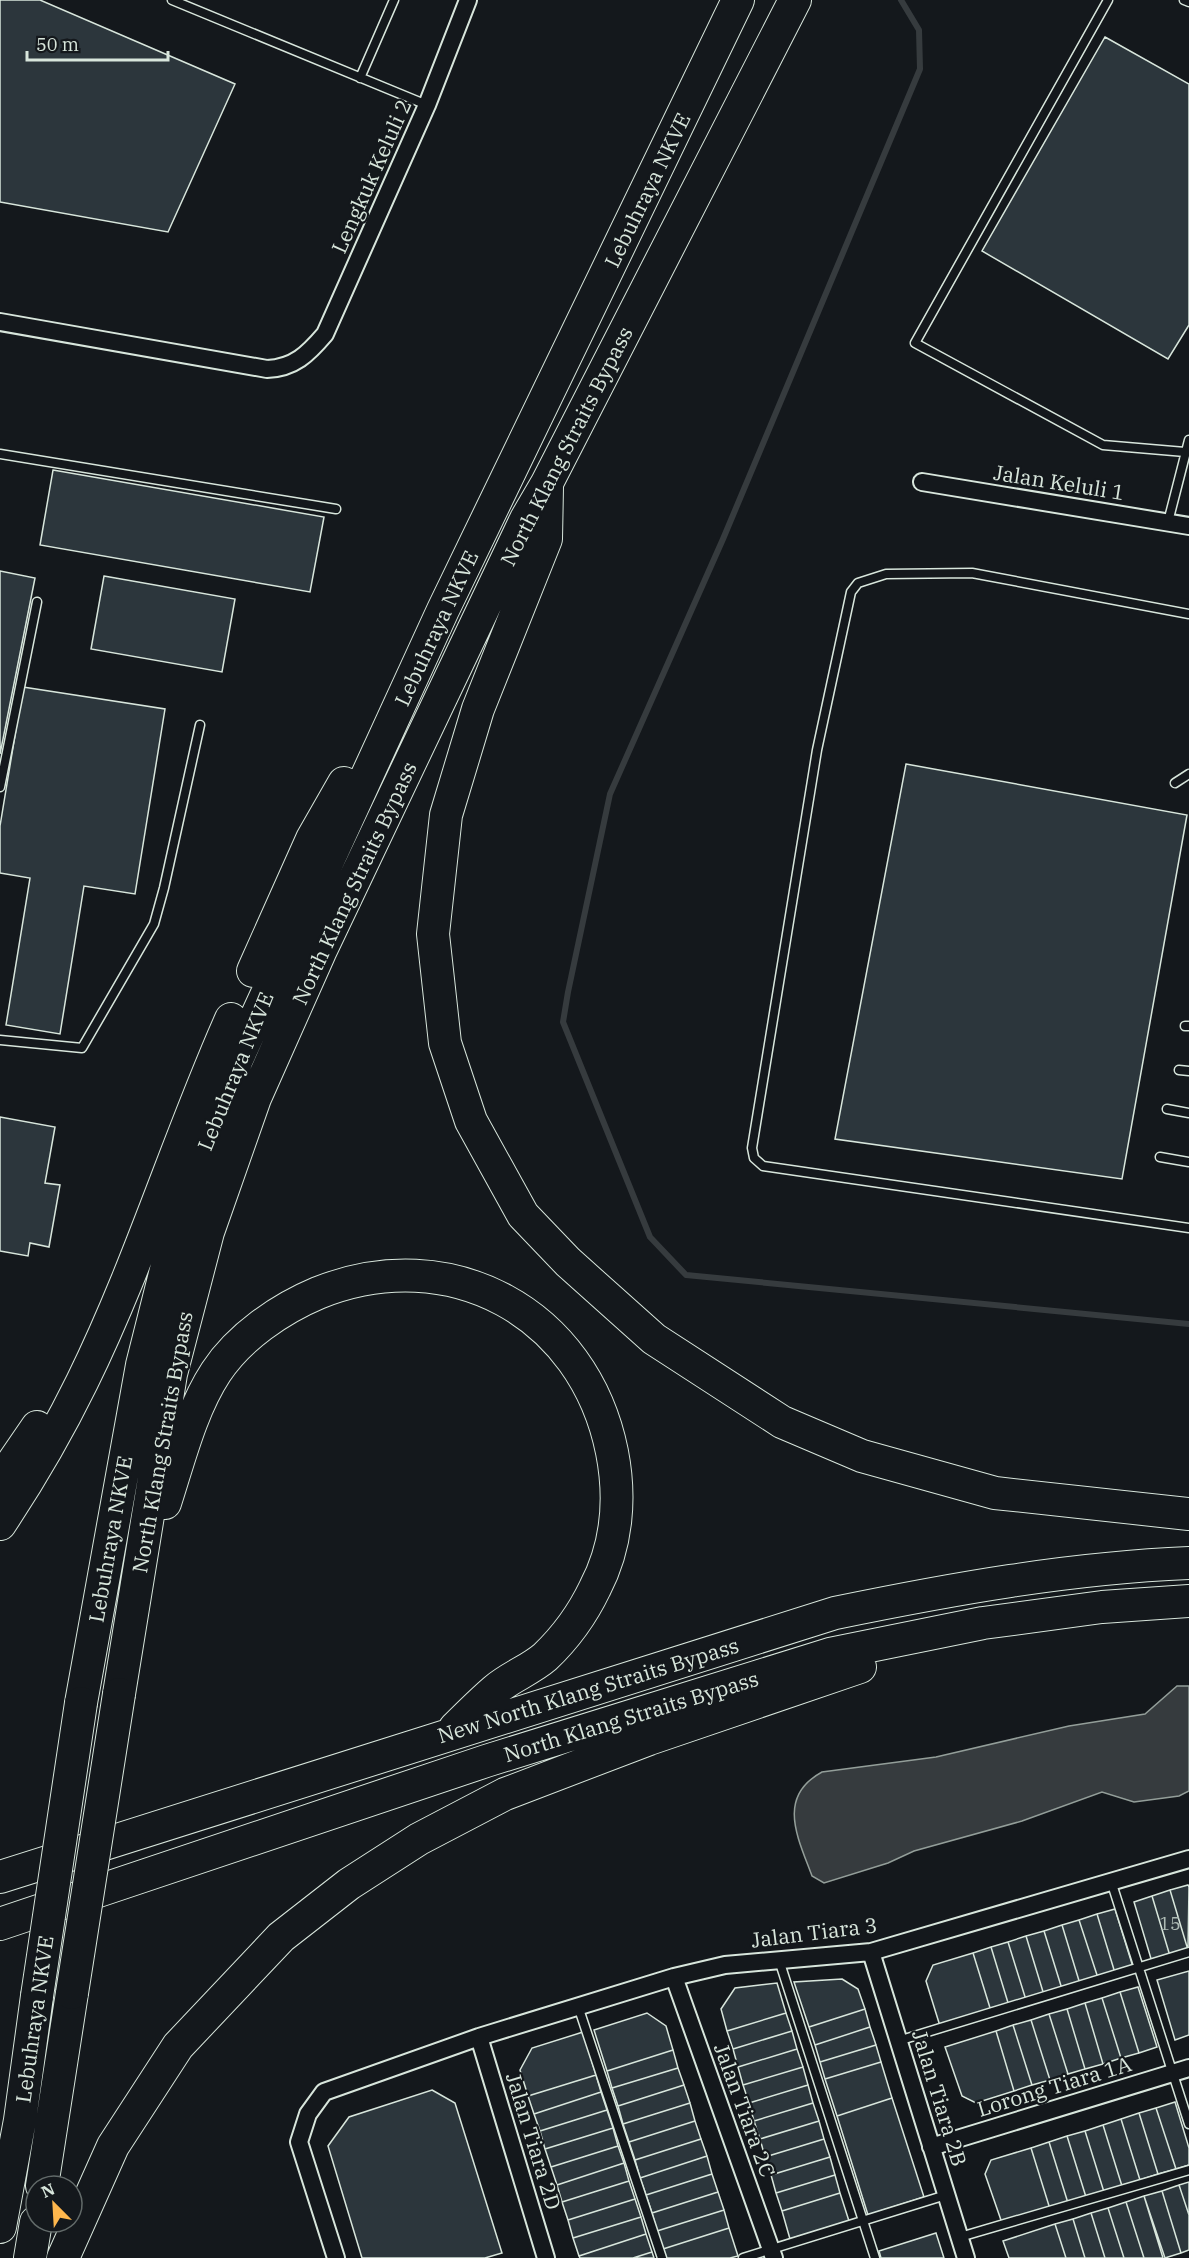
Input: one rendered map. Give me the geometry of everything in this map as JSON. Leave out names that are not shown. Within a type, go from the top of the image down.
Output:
[{"type":"highway","name":"Lebuhraya NKVE","points":[[0,2227],[20,2120],[81,1704],[142,1365],[174,1238],[237,1059],[443,610],[738,0]]},
{"type":"highway","name":"North Klang Straits Bypass","points":[[126,1645],[171,1374],[188,1301],[208,1232],[255,1098],[325,942],[526,519],[547,483],[756,73],[798,5]]},
{"type":"highway","points":[[547,483],[546,539],[478,709],[446,815],[432,934],[445,1043],[471,1121],[523,1215],[607,1298],[654,1338],[709,1376],[792,1426],[862,1456],[952,1483],[995,1492],[1189,1514]]},
{"type":"highway","points":[[0,1524],[22,1491],[81,1383],[106,1329],[205,1078],[312,839],[443,610]]},
{"type":"highway","points":[[0,1481],[38,1425],[174,1157]]},
{"type":"highway","points":[[44,2174],[126,1645],[163,1508],[199,1408],[217,1372],[269,1320],[300,1300],[355,1280],[404,1275],[461,1284],[491,1293],[518,1308],[559,1341],[575,1361],[594,1395],[609,1438],[617,1500],[614,1535],[606,1564],[582,1612],[545,1656],[496,1689],[450,1733]]},
{"type":"highway","name":"New North Klang Straits Bypass","points":[[0,1877],[835,1613],[978,1584],[1133,1565],[1189,1563]]},
{"type":"highway","name":"North Klang Straits Bypass","points":[[0,1924],[486,1761],[830,1654],[983,1623],[1102,1607],[1189,1601]]},
{"type":"highway","points":[[63,2258],[113,2146],[178,2046],[281,1937],[349,1884],[419,1839],[505,1794],[649,1739],[983,1623]]},
{"type":"highway","points":[[30,2258],[34,2234]]},
{"type":"street","name":"Lengkuk Keluli 2","points":[[0,321],[267,369],[284,369],[298,361],[325,334],[427,105],[468,0]]},
{"type":"street","name":"Jalan Keluli 1","points":[[922,482],[1189,526]]},
{"type":"street","name":"Jalan Tiara 3","points":[[336,2258],[299,2142],[308,2114],[324,2092],[479,2037],[674,1977],[725,1965],[871,1952],[1189,1859]]},
{"type":"street","name":"Jalan Tiara 2B","points":[[871,1952],[966,2258]]},
{"type":"street","name":"Jalan Tiara 2C","points":[[674,1977],[772,2253]]},
{"type":"street","name":"Jalan Tiara 2D","points":[[479,2037],[544,2257]]},
{"type":"street","name":"Lorong Tiara 1A","points":[[932,2147],[1189,2068]]},
{"type":"lane","points":[[172,0],[427,105]]},
{"type":"lane","points":[[360,78],[394,0]]},
{"type":"lane","points":[[1108,0],[915,343],[1103,445],[1185,452]]},
{"type":"lane","points":[[1184,0],[1189,2]]},
{"type":"lane","points":[[1168,522],[1189,440]]},
{"type":"lane","points":[[0,453],[336,509]]},
{"type":"lane","points":[[1189,614],[972,573],[886,574],[858,583],[851,592],[818,750],[752,1148],[754,1158],[763,1166],[1189,1228]]},
{"type":"lane","points":[[0,787],[37,602]]},
{"type":"lane","points":[[0,1040],[82,1048],[153,924],[164,888],[200,725]]},
{"type":"lane","points":[[1175,783],[1189,774]]},
{"type":"lane","points":[[1179,1070],[1189,1071]]},
{"type":"lane","points":[[1167,1109],[1189,1113]]},
{"type":"lane","points":[[1160,1157],[1189,1162]]},
{"type":"lane","points":[[1111,1881],[1189,2124]]},
{"type":"lane","points":[[898,2041],[1189,1952]]},
{"type":"lane","points":[[779,1960],[875,2258]]},
{"type":"lane","points":[[578,2006],[662,2258]]},
{"type":"lane","points":[[960,2237],[1189,2170]]},
{"type":"lane","points":[[743,2258],[772,2253],[946,2195]]},
{"type":"shaded area","points":[[1177,1686],[1189,1686],[1189,1791],[1179,1796],[1134,1802],[1102,1792],[1022,1821],[914,1851],[888,1863],[824,1883],[812,1876],[797,1833],[795,1806],[799,1793],[808,1782],[822,1772],[936,1757],[1069,1726],[1145,1714]]},
{"type":"building","points":[[0,0],[40,0],[235,84],[168,232],[0,202]]},
{"type":"building","points":[[1105,37],[1189,84],[1189,325],[1168,359],[982,251]]},
{"type":"building","points":[[53,470],[324,517],[310,592],[40,545]]},
{"type":"building","points":[[0,571],[35,578],[0,754]]},
{"type":"building","points":[[104,576],[235,599],[222,672],[91,649]]},
{"type":"building","points":[[23,687],[165,709],[135,894],[84,886],[60,1034],[6,1025],[30,878],[0,873],[0,826]]},
{"type":"building","points":[[906,764],[1187,815],[1122,1179],[835,1139]]},
{"type":"building","points":[[0,1117],[55,1127],[45,1183],[60,1185],[49,1247],[30,1243],[28,1256],[0,1251]]},
{"type":"building","points":[[1188,1885],[1189,1887],[1188,1950],[1170,1890]]},
{"type":"building","points":[[1170,1890],[1188,1950],[1170,1956],[1152,1896]]},
{"type":"building","points":[[1152,1896],[1170,1956],[1152,1962],[1134,1902]]},
{"type":"building","points":[[1115,1909],[1133,1967],[1115,1973],[1097,1914]]},
{"type":"building","points":[[1097,1914],[1115,1973],[1098,1978],[1079,1920]]},
{"type":"building","points":[[1079,1920],[1098,1978],[1080,1984],[1062,1925]]},
{"type":"building","points":[[1062,1925],[1080,1984],[1062,1989],[1044,1931]]},
{"type":"building","points":[[1044,1931],[1062,1989],[1044,1995],[1026,1936]]},
{"type":"building","points":[[1026,1936],[1044,1995],[1026,2000],[1008,1942]]},
{"type":"building","points":[[1008,1942],[1026,2000],[1009,2006],[991,1947]]},
{"type":"building","points":[[991,1947],[1009,2006],[991,2011],[973,1953]]},
{"type":"building","points":[[973,1953],[991,2011],[940,2026],[926,1981],[933,1965]]},
{"type":"building","points":[[1189,1971],[1189,2035],[1175,2040],[1157,1980]]},
{"type":"building","points":[[842,1979],[858,1989],[865,2009],[809,2027],[794,1982]]},
{"type":"building","points":[[777,1983],[786,2013],[727,2031],[721,2009],[735,1988]]},
{"type":"building","points":[[1138,1987],[1157,2047],[1139,2053],[1120,1992]]},
{"type":"building","points":[[1120,1992],[1139,2053],[1121,2058],[1102,1998]]},
{"type":"building","points":[[1102,1998],[1121,2058],[1103,2064],[1085,2003]]},
{"type":"building","points":[[1085,2003],[1103,2064],[1085,2069],[1067,2009]]},
{"type":"building","points":[[865,2009],[870,2027],[815,2045],[809,2027]]},
{"type":"building","points":[[1067,2009],[1085,2069],[1068,2074],[1049,2014]]},
{"type":"building","points":[[647,2013],[666,2026],[673,2050],[607,2071],[594,2030]]},
{"type":"building","points":[[786,2013],[792,2031],[733,2049],[727,2031]]},
{"type":"building","points":[[1049,2014],[1068,2074],[1050,2080],[1031,2020]]},
{"type":"building","points":[[1031,2020],[1050,2080],[1032,2085],[1013,2025]]},
{"type":"building","points":[[1013,2025],[1032,2085],[1014,2091],[996,2031]]},
{"type":"building","points":[[870,2027],[876,2045],[820,2062],[815,2045]]},
{"type":"building","points":[[792,2031],[797,2049],[738,2067],[733,2049]]},
{"type":"building","points":[[996,2031],[1014,2091],[976,2103],[962,2096],[945,2047]]},
{"type":"building","points":[[583,2032],[596,2075],[528,2096],[520,2070],[532,2048]]},
{"type":"building","points":[[876,2045],[881,2062],[825,2079],[820,2062]]},
{"type":"building","points":[[797,2049],[803,2067],[743,2085],[738,2067]]},
{"type":"building","points":[[673,2050],[678,2068],[612,2088],[607,2071]]},
{"type":"building","points":[[881,2062],[892,2098],[837,2116],[825,2079]]},
{"type":"building","points":[[803,2067],[808,2085],[749,2103],[743,2085]]},
{"type":"building","points":[[678,2068],[684,2085],[618,2106],[612,2088]]},
{"type":"building","points":[[596,2075],[601,2092],[534,2114],[528,2096]]},
{"type":"building","points":[[684,2085],[690,2103],[623,2124],[618,2106]]},
{"type":"building","points":[[808,2085],[813,2103],[754,2121],[749,2103]]},
{"type":"building","points":[[432,2090],[455,2103],[502,2253],[485,2258],[362,2258],[328,2146],[349,2117]]},
{"type":"building","points":[[601,2092],[607,2110],[540,2131],[534,2114]]},
{"type":"building","points":[[892,2098],[924,2197],[868,2215],[837,2116]]},
{"type":"building","points":[[1175,2102],[1189,2148],[1189,2165],[1176,2169],[1156,2108]]},
{"type":"building","points":[[690,2103],[695,2121],[629,2142],[623,2124]]},
{"type":"building","points":[[813,2103],[819,2121],[760,2139],[754,2121]]},
{"type":"building","points":[[1156,2108],[1176,2169],[1158,2174],[1139,2113]]},
{"type":"building","points":[[607,2110],[613,2128],[545,2149],[540,2131]]},
{"type":"building","points":[[1139,2113],[1158,2174],[1140,2180],[1121,2119]]},
{"type":"building","points":[[1121,2119],[1140,2180],[1122,2186],[1103,2125]]},
{"type":"building","points":[[695,2121],[701,2139],[635,2160],[629,2142]]},
{"type":"building","points":[[819,2121],[824,2139],[765,2157],[760,2139]]},
{"type":"building","points":[[1103,2125],[1122,2186],[1104,2192],[1085,2131]]},
{"type":"building","points":[[613,2128],[618,2146],[551,2167],[545,2149]]},
{"type":"building","points":[[1085,2131],[1104,2192],[1086,2197],[1067,2136]]},
{"type":"building","points":[[1067,2136],[1086,2197],[1068,2203],[1049,2142]]},
{"type":"building","points":[[701,2139],[707,2156],[640,2178],[635,2160]]},
{"type":"building","points":[[824,2139],[830,2157],[771,2175],[765,2157]]},
{"type":"building","points":[[1049,2142],[1068,2203],[1050,2209],[1031,2148]]},
{"type":"building","points":[[618,2146],[624,2163],[557,2185],[551,2167]]},
{"type":"building","points":[[1031,2148],[1050,2209],[1002,2223],[985,2174],[991,2160]]},
{"type":"building","points":[[707,2156],[712,2174],[646,2195],[640,2178]]},
{"type":"building","points":[[830,2157],[835,2175],[776,2193],[771,2175]]},
{"type":"building","points":[[624,2163],[629,2181],[562,2202],[557,2185]]},
{"type":"building","points":[[712,2174],[718,2192],[652,2213],[646,2195]]},
{"type":"building","points":[[835,2175],[840,2193],[782,2211],[776,2193]]},
{"type":"building","points":[[629,2181],[635,2199],[568,2220],[562,2202]]},
{"type":"building","points":[[1189,2182],[1189,2215],[1179,2185]]},
{"type":"building","points":[[1179,2185],[1189,2215],[1189,2250],[1181,2253],[1162,2191]]},
{"type":"building","points":[[1162,2191],[1181,2253],[1165,2258],[1144,2196]]},
{"type":"building","points":[[718,2192],[724,2210],[657,2231],[652,2213]]},
{"type":"building","points":[[840,2193],[849,2221],[790,2239],[782,2211]]},
{"type":"building","points":[[1144,2196],[1163,2258],[1144,2258],[1126,2202]]},
{"type":"building","points":[[635,2199],[641,2217],[573,2238],[568,2220]]},
{"type":"building","points":[[1126,2202],[1144,2258],[1124,2258],[1108,2208]]},
{"type":"building","points":[[1108,2208],[1124,2258],[1105,2258],[1091,2213]]},
{"type":"building","points":[[724,2210],[729,2228],[663,2249],[657,2231]]},
{"type":"building","points":[[1091,2213],[1105,2258],[1085,2258],[1073,2219]]},
{"type":"building","points":[[641,2217],[646,2234],[579,2256],[573,2238]]},
{"type":"building","points":[[1073,2219],[1085,2258],[1066,2258],[1055,2224]]},
{"type":"building","points":[[1055,2224],[1066,2258],[1009,2258],[1003,2241]]},
{"type":"building","points":[[729,2228],[738,2256],[666,2258],[663,2249]]},
{"type":"building","points":[[936,2233],[944,2258],[881,2258],[879,2251]]},
{"type":"building","points":[[646,2234],[652,2252],[633,2258],[580,2258],[579,2256]]},
{"type":"building","points":[[652,2252],[654,2258],[633,2258]]},
{"type":"waterway","points":[[901,0],[919,30],[920,69],[723,539],[610,794],[563,1022],[650,1237],[686,1275],[1189,1324]]}]
